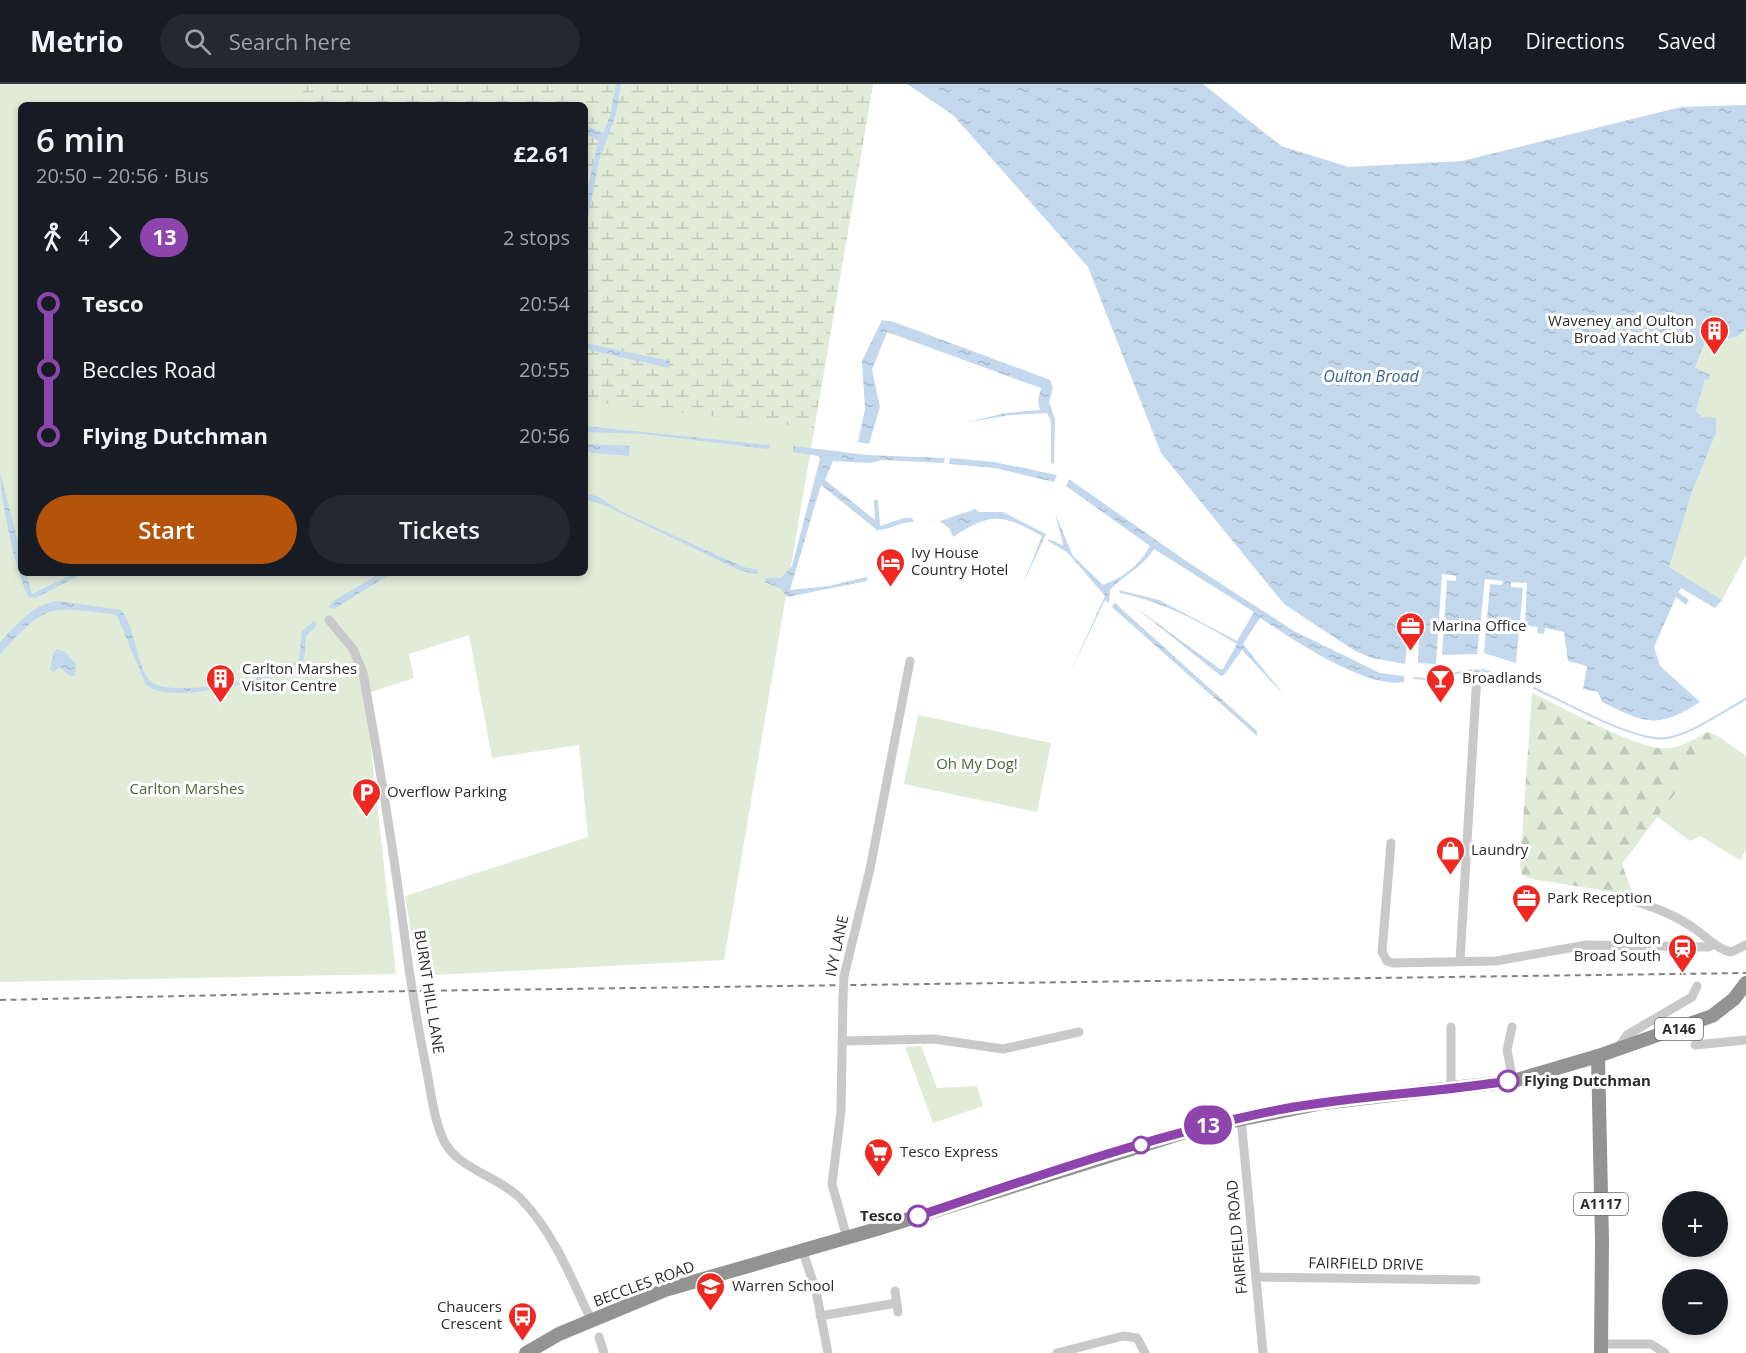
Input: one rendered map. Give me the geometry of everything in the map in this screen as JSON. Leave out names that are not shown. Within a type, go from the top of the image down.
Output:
[{"type":"highway","name":"A146","points":[[1618,1048],[1703,1020],[1734,999],[1746,983]]},
{"type":"highway","name":"BECCLES ROAD","points":[[526,1353],[559,1334],[665,1290],[803,1252],[1130,1148],[1241,1118],[1365,1097],[1451,1089],[1513,1080],[1598,1056],[1618,1048]]},
{"type":"highway","name":"A1117","points":[[1598,1056],[1602,1241],[1601,1348]]},
{"type":"street","name":"BURNT HILL LANE","points":[[329,620],[354,649],[363,673],[390,829],[411,991],[436,1118],[443,1140],[462,1160],[519,1196],[534,1213],[569,1273],[591,1320]]},
{"type":"street","name":"IVY LANE","points":[[847,1238],[832,1184],[839,1136],[844,976],[870,869],[910,661]]},
{"type":"street","points":[[1460,961],[1477,674]]},
{"type":"street","points":[[1391,843],[1383,957],[1393,963],[1496,961],[1586,945],[1708,947],[1714,944]]},
{"type":"street","points":[[1631,900],[1669,914],[1721,950],[1731,952],[1746,945]]},
{"type":"street","name":"BECCLES ROAD","points":[[1618,1048],[1627,1035],[1692,997],[1697,986]]},
{"type":"street","points":[[1451,1027],[1451,1089]]},
{"type":"street","points":[[1512,1027],[1507,1050],[1513,1080]]},
{"type":"street","points":[[843,1041],[934,1039],[1003,1049],[1079,1032]]},
{"type":"street","points":[[1695,1045],[1746,1040]]},
{"type":"street","name":"FAIRFIELD ROAD","points":[[1241,1118],[1263,1353]]},
{"type":"street","points":[[803,1252],[816,1291],[828,1353]]},
{"type":"street","name":"FAIRFIELD DRIVE","points":[[1256,1277],[1476,1280]]},
{"type":"street","points":[[820,1316],[898,1307],[895,1291]]},
{"type":"street","points":[[1057,1353],[1123,1336],[1137,1338],[1145,1353]]},
{"type":"street","points":[[599,1337],[604,1353]]},
{"type":"street","points":[[1601,1348],[1651,1344],[1665,1353]]},
{"type":"green space","name":"Carlton Marshes","points":[[0,84],[873,84],[724,960],[435,975],[415,956],[405,896],[588,837],[579,745],[492,758],[469,635],[409,654],[414,678],[365,694],[396,974],[0,982]]},
{"type":"green space","points":[[307,84],[873,84],[814,428],[588,401],[588,102],[298,102]]},
{"type":"green space","points":[[1746,329],[1746,555],[1722,600],[1668,567],[1691,495],[1716,433],[1696,411],[1705,379],[1710,375],[1695,369],[1705,342],[1737,337]]},
{"type":"green space","points":[[1532,693],[1601,727],[1657,748],[1680,746],[1708,732],[1718,736],[1622,864],[1633,895],[1531,879],[1522,875],[1520,865]]},
{"type":"green space","name":"Oh My Dog!","points":[[918,715],[1051,743],[1037,812],[904,784]]},
{"type":"green space","points":[[1718,736],[1746,756],[1746,850],[1740,860],[1700,836],[1690,841],[1655,815]]},
{"type":"green space","points":[[921,1046],[937,1088],[977,1086],[983,1106],[933,1123],[905,1047]]},
{"type":"water","points":[[616,84],[621,84],[616,114],[599,161],[588,217],[588,188],[598,141],[588,135],[588,126],[603,133],[610,116]]},
{"type":"water","name":"Oulton Broad","points":[[907,84],[1203,84],[1281,146],[1349,167],[1462,161],[1681,107],[1746,105],[1746,329],[1737,337],[1705,342],[1695,368],[1710,375],[1709,380],[1705,379],[1696,411],[1702,417],[1716,418],[1716,433],[1691,495],[1669,567],[1722,600],[1715,608],[1681,588],[1678,592],[1689,600],[1686,605],[1676,597],[1654,647],[1660,666],[1700,702],[1686,711],[1662,720],[1641,719],[1602,702],[1598,692],[1583,689],[1587,666],[1568,661],[1564,632],[1545,628],[1544,634],[1537,633],[1538,627],[1525,625],[1527,583],[1511,582],[1511,587],[1523,588],[1516,663],[1484,653],[1490,584],[1502,585],[1503,581],[1485,579],[1477,654],[1442,655],[1447,580],[1456,581],[1456,576],[1442,574],[1436,664],[1418,663],[1419,636],[1408,636],[1405,664],[1372,658],[1355,651],[1284,604],[1161,453],[1088,267],[953,115]]},
{"type":"water","points":[[882,320],[894,322],[1050,380],[1053,388],[1049,402],[1055,419],[1054,464],[1051,463],[1051,421],[1047,413],[1010,415],[964,423],[1006,413],[1040,410],[1038,400],[1041,388],[887,332],[872,370],[880,407],[869,444],[858,442],[865,409],[862,361]]},
{"type":"water","points":[[588,344],[670,361],[669,368],[588,350]]},
{"type":"water","points":[[588,426],[770,445],[769,449],[643,434],[588,432]]},
{"type":"water","points":[[588,444],[630,446],[629,456],[588,452]]},
{"type":"water","points":[[793,446],[867,455],[945,458],[944,463],[881,460],[871,463],[833,461],[825,480],[875,520],[874,500],[878,500],[880,526],[904,518],[912,518],[914,522],[877,530],[821,485],[790,590],[829,586],[867,577],[867,581],[787,597],[781,589],[765,582],[766,578],[781,578],[792,566],[820,459],[818,456],[793,452]]},
{"type":"water","points":[[950,458],[994,462],[1057,475],[1054,482],[995,468],[949,464]]},
{"type":"water","points":[[0,472],[18,541],[18,568],[10,536]]},
{"type":"water","points":[[1069,479],[1189,563],[1294,631],[1380,673],[1404,676],[1404,682],[1388,682],[1370,678],[1350,670],[1310,649],[1260,618],[1243,644],[1284,695],[1242,650],[1221,676],[1136,608],[1220,669],[1223,669],[1237,644],[1180,613],[1120,593],[1119,590],[1159,600],[1237,641],[1254,612],[1154,549],[1143,562],[1110,590],[1109,603],[1105,600],[1068,677],[1105,596],[1067,552],[1048,541],[1049,539],[1062,545],[1063,543],[1055,513],[1073,556],[1103,585],[1130,570],[1150,546],[1066,486]]},
{"type":"water","points":[[588,494],[597,496],[622,512],[743,567],[758,570],[757,574],[741,571],[606,506],[588,500]]},
{"type":"water","points":[[976,509],[978,512],[1003,512],[1046,534],[1023,584],[1042,536],[1017,523],[997,519],[978,523],[953,537],[950,529],[940,521]]},
{"type":"water","points":[[20,576],[27,576],[32,594],[69,576],[78,576],[36,598],[29,597]]},
{"type":"water","points":[[376,576],[387,576],[334,609],[329,607],[333,601]]},
{"type":"water","points":[[59,601],[121,610],[130,627],[142,667],[150,681],[161,686],[179,688],[226,684],[272,673],[289,666],[299,659],[302,631],[314,621],[317,625],[306,636],[302,664],[295,669],[225,688],[181,693],[167,692],[146,685],[117,616],[113,614],[73,610],[49,612],[38,617],[0,654],[0,642],[26,616],[41,606]]},
{"type":"water","points":[[1115,603],[1257,731],[1257,736],[1112,607]]},
{"type":"water","points":[[57,649],[65,652],[76,664],[75,676],[70,676],[59,667],[54,672],[50,670],[54,652]]},
{"type":"waterway","points":[[1414,678],[1426,679],[1472,670]]},
{"type":"waterway","points":[[1482,670],[1523,683]]},
{"type":"waterway","points":[[1534,688],[1600,720],[1654,738],[1667,738],[1687,732],[1746,699]]},
{"type":"railway","points":[[0,1000],[411,991],[1746,973]]},
{"type":"bus line","name":"13","points":[[918,1216],[1130,1148],[1219,1123],[1286,1108],[1508,1081]]},
{"type":"place","name":"Waveney and Oulton Broad Yacht Club","points":[[1715,356]]},
{"type":"place","name":"Ivy House Country Hotel","points":[[890,588]]},
{"type":"place","name":"Marina Office","points":[[1411,652]]},
{"type":"place","name":"Carlton Marshes Visitor Centre","points":[[221,704]]},
{"type":"place","name":"Broadlands","points":[[1441,704]]},
{"type":"place","name":"Overflow Parking","points":[[366,818]]},
{"type":"place","name":"Laundry","points":[[1450,876]]},
{"type":"place","name":"Park Reception","points":[[1526,924]]},
{"type":"place","name":"Oulton Broad South","points":[[1682,974]]},
{"type":"place","name":"Flying Dutchman","points":[[1508,1081]]},
{"type":"place","name":"Tesco Express","points":[[879,1178]]},
{"type":"place","name":"Tesco","points":[[918,1216]]},
{"type":"place","name":"Warren School","points":[[711,1312]]},
{"type":"place","name":"Chaucers Crescent","points":[[523,1342]]}]
